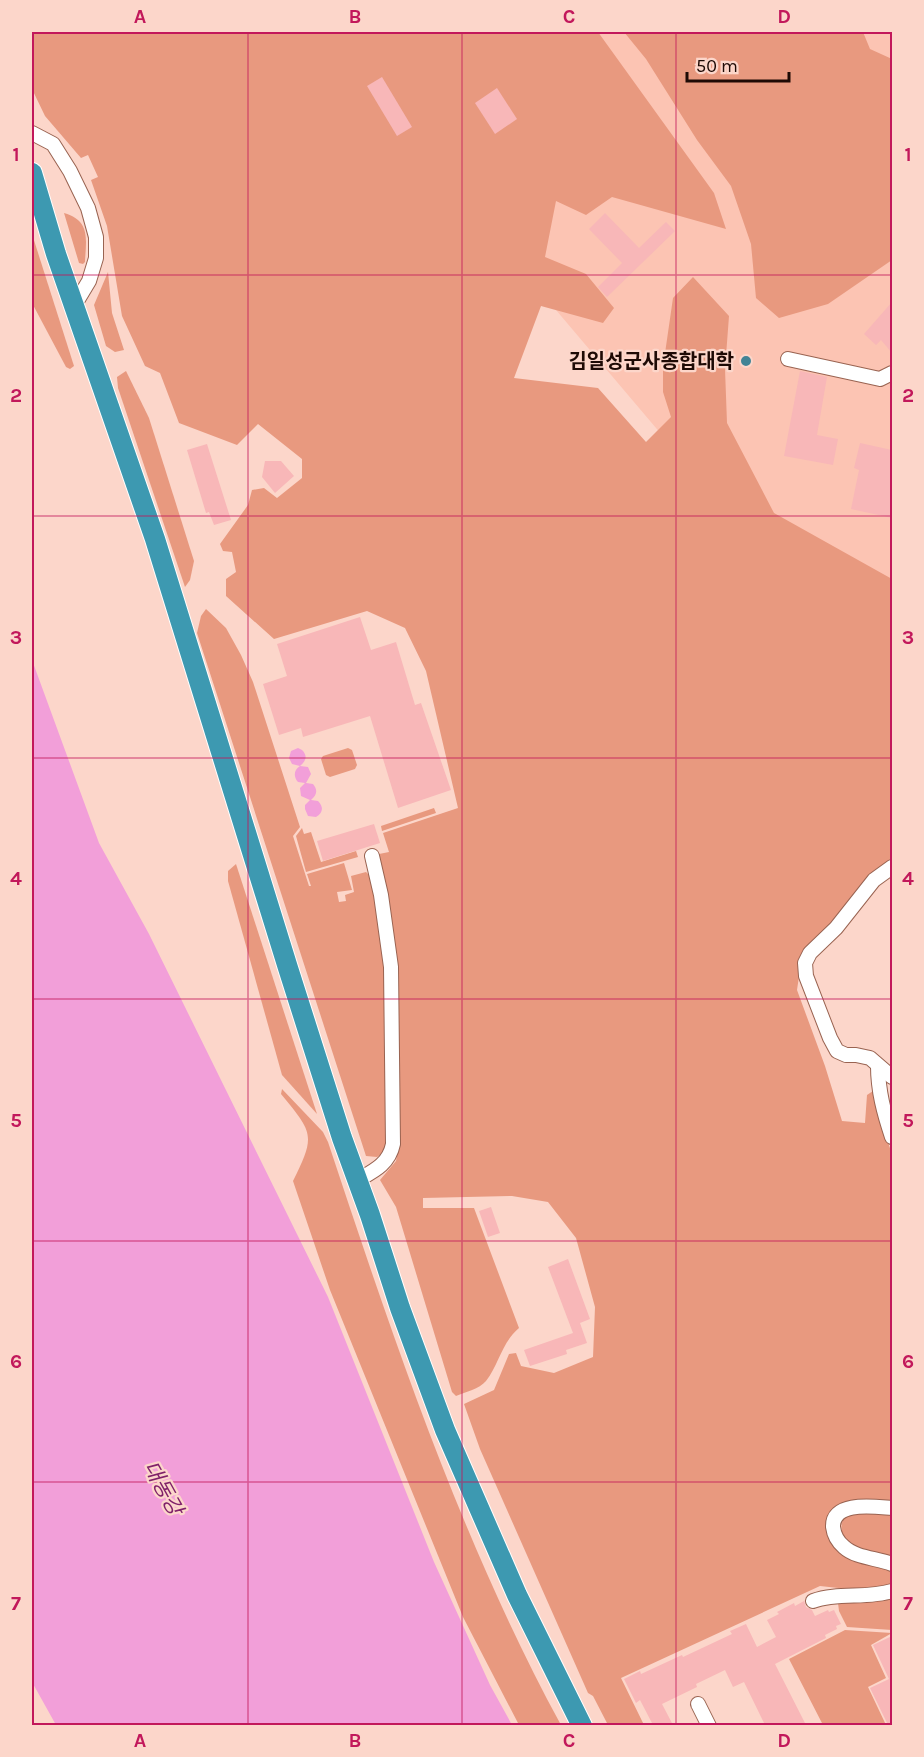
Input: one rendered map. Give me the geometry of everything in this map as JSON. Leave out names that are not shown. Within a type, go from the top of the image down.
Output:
[{"type":"highway","points":[[32,174],[56,254],[155,538],[288,968],[400,1308],[445,1430],[517,1595],[578,1717]]},
{"type":"lane","points":[[32,133],[53,144],[70,171],[88,208],[96,237],[96,258],[89,281],[74,306]]},
{"type":"lane","points":[[788,359],[879,379],[892,373]]},
{"type":"lane","points":[[358,1180],[378,1169],[388,1160],[393,1144],[391,967],[381,894],[372,856]]},
{"type":"lane","points":[[892,867],[874,880],[836,928],[810,953],[805,963],[806,976],[837,1051],[846,1055],[870,1058],[892,1077]]},
{"type":"lane","points":[[878,1066],[878,1085],[892,1137]]},
{"type":"lane","points":[[892,1508],[842,1510],[833,1522],[837,1540],[844,1548],[892,1564]]},
{"type":"lane","points":[[813,1601],[830,1597],[864,1596],[892,1591]]},
{"type":"lane","points":[[698,1704],[709,1725]]},
{"type":"shaded area","points":[[32,32],[598,32],[714,193],[726,229],[612,197],[586,215],[556,201],[545,257],[586,274],[614,308],[603,323],[541,306],[514,378],[598,388],[646,442],[671,417],[663,392],[663,367],[673,298],[693,277],[729,316],[725,369],[727,423],[774,513],[892,579],[892,862],[865,884],[802,956],[797,990],[842,1121],[865,1123],[867,1095],[873,1091],[892,1154],[892,1503],[861,1501],[840,1505],[828,1518],[827,1530],[832,1544],[844,1553],[890,1569],[892,1574],[890,1588],[866,1591],[820,1586],[621,1678],[644,1725],[608,1725],[593,1696],[588,1693],[480,1449],[464,1404],[494,1390],[509,1354],[516,1353],[521,1366],[554,1373],[593,1357],[595,1307],[576,1238],[548,1202],[512,1196],[423,1198],[423,1208],[474,1208],[519,1328],[508,1340],[486,1381],[456,1396],[452,1392],[396,1207],[380,1180],[396,1161],[399,1145],[398,977],[391,919],[379,854],[389,852],[383,833],[458,808],[426,671],[405,628],[367,611],[274,639],[226,596],[226,579],[236,572],[232,552],[223,551],[220,544],[248,505],[252,490],[264,488],[277,498],[302,478],[302,459],[258,424],[237,445],[179,423],[160,373],[145,366],[122,316],[107,226],[91,180],[98,177],[88,155],[81,158],[45,116],[32,89]]},
{"type":"shaded area","name":"김일성군사종합대학","points":[[352,32],[892,32],[892,743],[745,533],[556,310],[495,188]]},
{"type":"shaded area","points":[[624,32],[863,32],[870,49],[892,59],[892,260],[828,304],[779,318],[756,298],[751,244],[731,186],[697,140],[646,59]]},
{"type":"shaded area","points":[[64,213],[73,216],[83,226],[86,246],[83,264],[79,263]]},
{"type":"shaded area","points":[[32,234],[74,366],[70,369],[66,367],[32,303]]},
{"type":"shaded area","points":[[108,272],[112,313],[124,350],[115,352],[106,346],[94,305]]},
{"type":"shaded area","points":[[126,371],[149,418],[194,561],[190,580],[185,587],[118,388],[117,377]]},
{"type":"shaded area","points":[[206,609],[226,628],[253,682],[300,827],[293,836],[309,886],[311,886],[307,874],[344,863],[352,890],[337,892],[339,902],[346,901],[345,895],[354,892],[351,876],[366,872],[370,876],[385,960],[386,1146],[383,1153],[377,1157],[366,1156],[197,633],[201,616]]},
{"type":"shaded area","points":[[348,748],[352,750],[357,765],[355,769],[330,777],[326,775],[321,759],[323,756]]},
{"type":"shaded area","points":[[434,808],[436,813],[382,831],[381,826]]},
{"type":"shaded area","points":[[302,828],[304,834],[311,832],[321,862],[356,851],[358,857],[306,872],[296,836]]},
{"type":"shaded area","points":[[236,864],[317,1114],[282,1075],[228,881],[228,871]]},
{"type":"shaded area","points":[[282,1089],[323,1132],[328,1142],[404,1365],[461,1512],[525,1655],[561,1725],[519,1725],[463,1617],[330,1290],[293,1181],[308,1144],[308,1135],[300,1118],[281,1094]]},
{"type":"shaded area","points":[[854,1513],[892,1513],[892,1559],[857,1548],[844,1537],[841,1529],[843,1519]]},
{"type":"shaded area","points":[[892,1596],[892,1617],[890,1618],[892,1630],[847,1627],[839,1611],[838,1603],[842,1601]]},
{"type":"shaded area","points":[[845,1630],[892,1633],[871,1645],[886,1678],[868,1687],[886,1725],[823,1725],[789,1659]]},
{"type":"water","name":"대동강","points":[[32,660],[99,843],[149,934],[328,1297],[434,1562],[490,1685],[512,1725],[56,1725],[32,1682]]},
{"type":"water","points":[[298,748],[306,756],[300,766],[292,764],[289,758],[291,751]]},
{"type":"water","points":[[300,766],[308,767],[311,774],[306,783],[313,784],[316,790],[311,800],[318,801],[322,808],[316,817],[308,816],[305,809],[305,805],[310,800],[301,796],[300,788],[305,783],[298,782],[295,775],[296,769]]},
{"type":"building","points":[[382,77],[412,127],[397,136],[367,86]]},
{"type":"building","points":[[497,88],[517,119],[495,134],[475,103]]},
{"type":"building","points":[[605,213],[639,248],[666,222],[675,231],[607,297],[598,287],[622,263],[589,229]]},
{"type":"building","points":[[892,302],[892,353],[881,340],[876,345],[864,334]]},
{"type":"building","points":[[800,371],[827,377],[817,435],[838,439],[833,465],[784,456]]},
{"type":"building","points":[[860,443],[892,450],[892,518],[851,509],[859,470],[854,468]]},
{"type":"building","points":[[207,444],[231,520],[214,525],[209,512],[206,513],[187,450]]},
{"type":"building","points":[[265,461],[281,461],[294,476],[275,493],[262,477]]},
{"type":"building","points":[[360,617],[371,650],[396,642],[415,705],[421,703],[451,790],[398,808],[370,716],[303,737],[301,728],[279,735],[263,684],[287,676],[277,644]]},
{"type":"building","points":[[374,824],[380,843],[323,861],[317,841]]},
{"type":"building","points":[[491,1207],[500,1233],[488,1237],[479,1211]]},
{"type":"building","points":[[568,1259],[590,1319],[580,1323],[587,1343],[566,1350],[567,1354],[530,1366],[524,1350],[573,1333],[548,1267]]},
{"type":"building","points":[[804,1601],[806,1607],[812,1610],[815,1616],[828,1610],[829,1612],[834,1610],[841,1624],[836,1626],[837,1629],[825,1635],[826,1638],[775,1664],[806,1725],[765,1725],[744,1682],[733,1687],[725,1670],[662,1704],[673,1725],[653,1725],[640,1700],[636,1703],[624,1679],[640,1671],[641,1674],[682,1655],[683,1657],[732,1634],[730,1631],[746,1624],[757,1647],[776,1637],[767,1620],[794,1603],[795,1606]]},
{"type":"building","points":[[892,1636],[892,1725],[888,1725],[870,1688],[889,1679],[873,1645]]},
{"type":"place","name":"김일성군사종합대학","points":[[746,361]]}]
